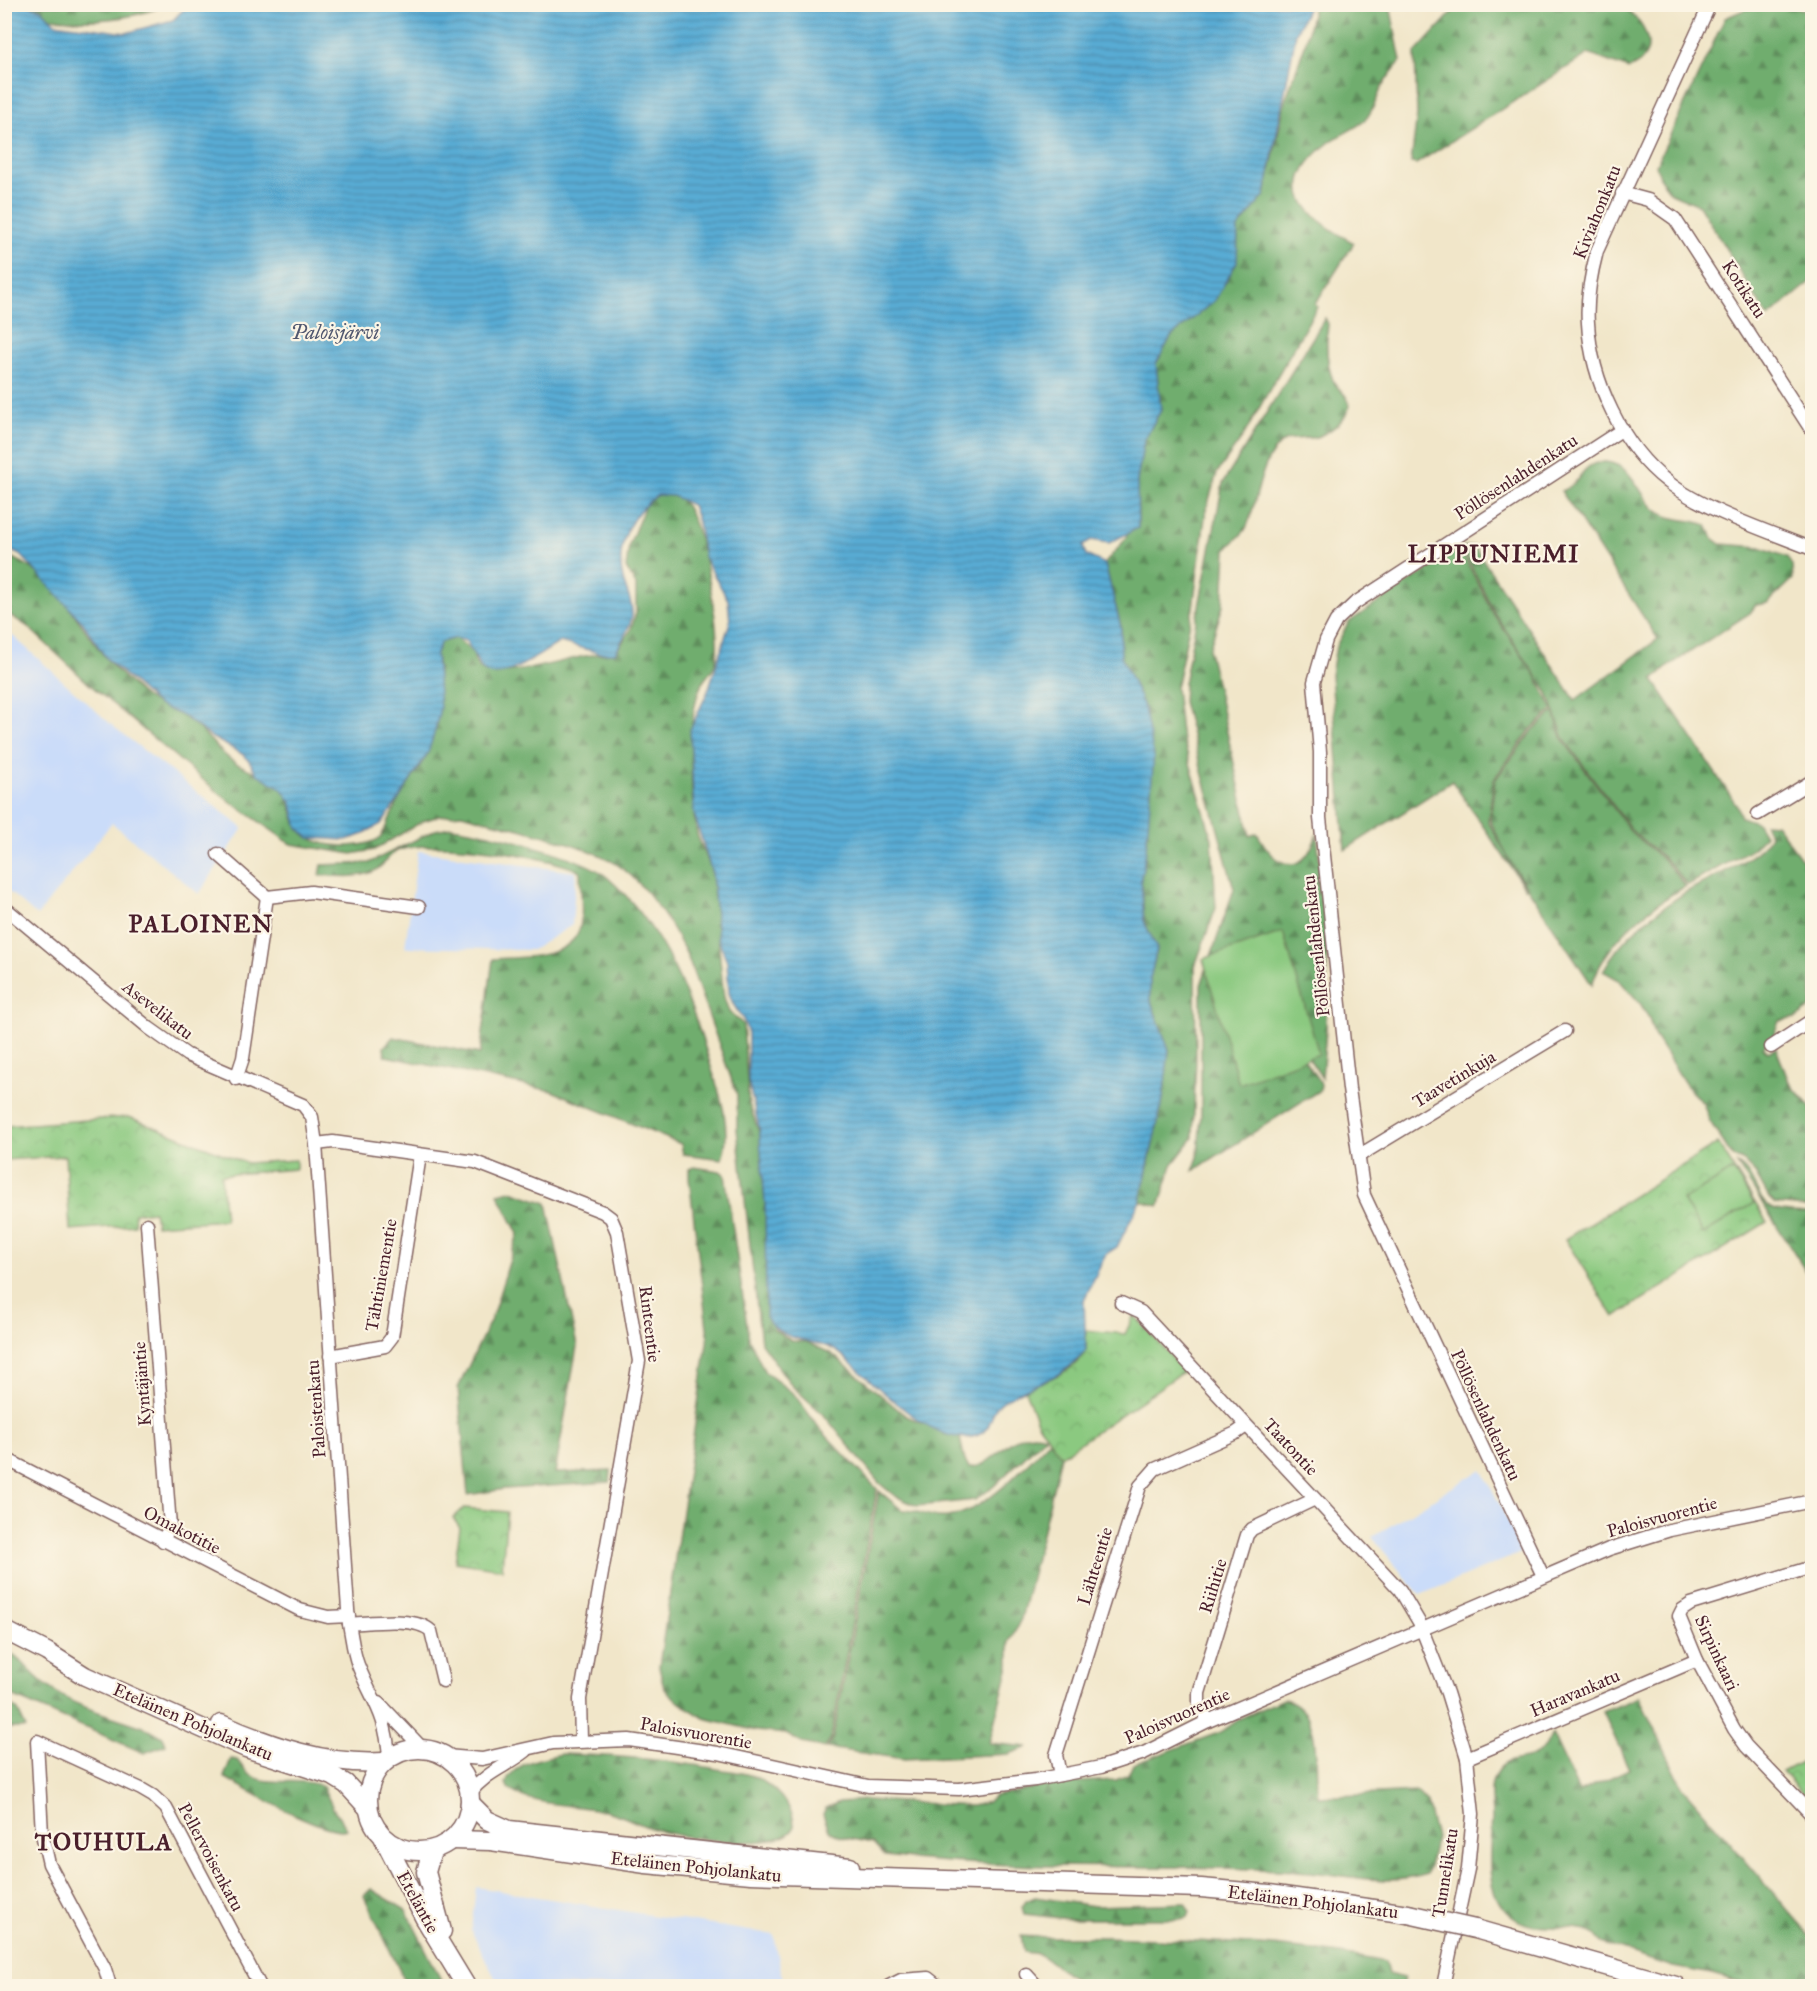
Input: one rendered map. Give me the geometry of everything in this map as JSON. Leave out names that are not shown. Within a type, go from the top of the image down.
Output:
[{"type":"main road","name":"Eteläinen Pohjolankatu","points":[[4,1630],[48,1652],[86,1676],[246,1748],[333,1776],[351,1789],[368,1808]]},
{"type":"main road","name":"Eteläinen Pohjolankatu","points":[[48,1652],[90,1665],[225,1726],[267,1742],[332,1760],[386,1759]]},
{"type":"main road","points":[[409,1749],[423,1749],[446,1756],[461,1770],[470,1798],[464,1824],[452,1840],[432,1851],[408,1850],[383,1838],[372,1823],[368,1808],[372,1781],[386,1759],[409,1749]]},
{"type":"main road","name":"Eteläinen Pohjolankatu","points":[[470,1798],[479,1815],[495,1825],[529,1833],[787,1862],[914,1872],[940,1878]]},
{"type":"main road","name":"Eteläntie","points":[[383,1838],[424,1917],[456,1966],[466,1986]]},
{"type":"main road","name":"Eteläinen Pohjolankatu","points":[[452,1840],[491,1840],[646,1864],[751,1874],[910,1881],[940,1878],[1201,1888],[1269,1894],[1408,1914],[1475,1929],[1676,1986]]},
{"type":"main road","name":"Eteläntie","points":[[432,1851],[426,1872],[428,1888],[456,1966]]},
{"type":"street","name":"Kiviahonkatu","points":[[1705,6],[1597,251],[1591,274],[1588,322],[1599,376],[1608,403],[1647,464],[1687,495],[1812,549]]},
{"type":"street","name":"Kotikatu","points":[[1622,193],[1648,200],[1676,219],[1812,431]]},
{"type":"street","name":"Pöllösenlahdenkatu","points":[[1543,1576],[1364,1195],[1349,1089],[1320,818],[1320,752],[1314,682],[1326,640],[1336,621],[1355,603],[1623,429]]},
{"type":"street","points":[[1758,814],[1812,781]]},
{"type":"street","points":[[218,854],[267,897],[312,892],[419,907]]},
{"type":"street","points":[[236,1078],[243,1058],[267,897]]},
{"type":"street","name":"Asevelikatu","points":[[4,907],[149,1028],[187,1055],[236,1078],[295,1101],[308,1110]]},
{"type":"street","points":[[1771,1047],[1812,1020]]},
{"type":"street","name":"Taavetinkuja","points":[[1360,1155],[1565,1031]]},
{"type":"street","name":"Paloistenkatu","points":[[308,1110],[316,1144],[349,1620],[357,1662],[376,1700],[386,1727],[386,1759]]},
{"type":"street","name":"Rinteentie","points":[[316,1144],[333,1142],[474,1162],[500,1170],[603,1212],[611,1218],[617,1232],[639,1361],[580,1699],[581,1740]]},
{"type":"street","name":"Tähtiniementie","points":[[330,1356],[385,1346],[392,1337],[420,1155]]},
{"type":"street","name":"Kyntäjäntie","points":[[147,1224],[170,1526],[163,1541]]},
{"type":"street","name":"Taatontie","points":[[1121,1303],[1141,1312],[1400,1590],[1413,1607],[1422,1628]]},
{"type":"street","name":"Lähteentie","points":[[1060,1775],[1056,1755],[1140,1486],[1155,1469],[1236,1433],[1246,1426]]},
{"type":"street","name":"Omakotitie","points":[[4,1458],[300,1610],[349,1620],[415,1622],[426,1626],[431,1631],[443,1681]]},
{"type":"street","name":"Riihitie","points":[[1208,1721],[1199,1703],[1199,1694],[1247,1535],[1252,1529],[1315,1499]]},
{"type":"street","name":"Paloisvuorentie","points":[[446,1756],[482,1759],[553,1743],[581,1740],[628,1740],[684,1747],[868,1786],[959,1789],[1060,1775],[1101,1767],[1144,1753],[1208,1721],[1422,1628],[1543,1576],[1642,1537],[1812,1501]]},
{"type":"street","name":"Sirpinkaari","points":[[1812,1567],[1691,1604],[1682,1610],[1681,1623],[1697,1660],[1734,1729],[1746,1746],[1812,1815]]},
{"type":"street","name":"Tunnelikatu","points":[[1422,1628],[1448,1693],[1467,1758],[1473,1814],[1468,1869],[1443,1986]]},
{"type":"street","name":"Haravankatu","points":[[1467,1758],[1697,1660]]},
{"type":"street","name":"Paloistenkatu","points":[[376,1700],[423,1749]]},
{"type":"street","name":"Pellervoisenkatu","points":[[110,1986],[105,1970],[49,1864],[42,1834],[37,1741],[141,1789],[166,1808],[260,1986]]},
{"type":"street","name":"Paloisvuorentie","points":[[470,1798],[489,1773],[515,1760],[526,1750]]},
{"type":"street","points":[[1026,1974],[1037,1986]]},
{"type":"street","points":[[889,1986],[901,1980],[928,1978],[938,1986]]},
{"type":"shaded area","points":[[4,628],[114,727],[243,828],[199,894],[112,823],[37,916],[5,888]]},
{"type":"shaded area","points":[[418,851],[576,872],[572,925],[532,950],[405,947]]},
{"type":"shaded area","points":[[1482,1469],[1523,1552],[1420,1595],[1372,1537]]},
{"type":"shaded area","points":[[476,1887],[774,1935],[784,1986],[499,1986],[471,1930]]},
{"type":"green space","points":[[25,5],[166,5],[124,17],[79,20],[50,18],[41,9]]},
{"type":"green space","points":[[1314,5],[1390,5],[1401,61],[1384,84],[1368,117],[1330,142],[1312,158],[1303,173],[1299,186],[1302,199],[1310,211],[1337,233],[1354,243],[1315,304],[1317,307],[1242,438],[1217,473],[1206,510],[1193,608],[1176,688],[1181,732],[1212,839],[1216,908],[1195,966],[1196,1058],[1193,1138],[1172,1165],[1159,1206],[1140,1201],[1163,1099],[1169,1050],[1150,999],[1150,979],[1157,949],[1144,921],[1141,878],[1146,851],[1143,704],[1121,656],[1121,627],[1105,564],[1129,531],[1138,527],[1137,481],[1144,440],[1161,410],[1156,364],[1171,337],[1215,300],[1237,262],[1238,228],[1265,195],[1285,101],[1305,45]]},
{"type":"green space","points":[[1459,5],[1620,5],[1629,11],[1643,28],[1648,46],[1640,62],[1629,69],[1588,54],[1416,164],[1411,163],[1417,115],[1415,53]]},
{"type":"green space","points":[[1776,6],[1812,10],[1812,281],[1768,317],[1699,205],[1671,193],[1661,180],[1656,165],[1725,18],[1746,9]]},
{"type":"green space","points":[[1325,318],[1328,324],[1329,367],[1333,380],[1347,398],[1348,410],[1341,421],[1330,430],[1315,437],[1286,440],[1270,456],[1247,526],[1226,551],[1223,605],[1209,650],[1250,836],[1257,833],[1272,854],[1288,864],[1296,863],[1304,858],[1311,849],[1317,834],[1327,935],[1326,1030],[1322,1078],[1308,1057],[1303,1058],[1321,1084],[1320,1090],[1193,1171],[1198,1157],[1201,1112],[1201,985],[1234,889],[1183,702],[1184,683],[1223,483]]},
{"type":"green space","points":[[1606,462],[1615,464],[1629,474],[1649,502],[1661,513],[1673,518],[1707,525],[1713,538],[1721,544],[1760,547],[1787,557],[1792,566],[1793,579],[1768,603],[1756,605],[1750,613],[1670,665],[1653,680],[1736,804],[1741,817],[1758,823],[1765,835],[1755,847],[1688,885],[1665,859],[1633,832],[1564,739],[1548,693],[1495,614],[1462,547],[1474,546],[1575,700],[1658,639],[1561,491],[1574,484],[1590,466]]},
{"type":"green space","points":[[658,495],[678,498],[690,513],[703,551],[712,597],[717,652],[715,665],[700,688],[696,700],[691,752],[693,802],[698,837],[712,875],[724,997],[729,1012],[743,1024],[749,1104],[761,1137],[773,1329],[792,1341],[807,1342],[832,1354],[906,1416],[960,1438],[965,1461],[969,1467],[988,1461],[1022,1436],[1033,1434],[1046,1436],[993,1487],[975,1500],[917,1506],[895,1496],[879,1483],[824,1415],[792,1386],[761,1343],[737,1129],[737,1095],[687,955],[659,908],[632,876],[608,859],[568,843],[462,814],[439,816],[423,821],[374,850],[352,854],[291,844],[221,795],[89,684],[27,626],[5,612],[4,555],[21,562],[50,584],[109,662],[140,693],[150,701],[191,722],[231,760],[279,786],[289,800],[298,827],[304,834],[325,844],[350,846],[362,844],[381,837],[399,799],[428,753],[438,672],[436,653],[441,641],[456,638],[474,653],[476,663],[480,668],[492,674],[589,655],[615,653],[630,631],[636,613],[636,585],[626,568],[629,545],[646,503]]},
{"type":"green space","points":[[1460,548],[1494,615],[1536,676],[1553,710],[1531,729],[1494,779],[1488,821],[1526,889],[1452,781],[1345,850],[1331,675],[1336,646],[1349,622]]},
{"type":"green space","points":[[1554,712],[1563,740],[1632,833],[1664,860],[1686,886],[1657,904],[1617,940],[1598,969],[1592,985],[1509,860],[1490,820],[1495,780],[1533,730]]},
{"type":"green space","points":[[1764,823],[1776,824],[1807,866],[1812,880],[1812,1007],[1796,1018],[1779,1021],[1773,1038],[1763,1047],[1768,1052],[1776,1048],[1789,1082],[1812,1109],[1812,1208],[1775,1204],[1769,1198],[1755,1173],[1744,1162],[1732,1156],[1709,1120],[1703,1103],[1688,1088],[1654,1035],[1649,1018],[1640,1003],[1619,980],[1603,971],[1628,937],[1648,919],[1683,894],[1756,852],[1770,835]]},
{"type":"green space","points":[[451,827],[508,839],[577,861],[607,877],[627,897],[660,941],[695,1017],[724,1114],[726,1137],[722,1159],[683,1154],[681,1144],[552,1091],[385,1056],[384,1047],[393,1037],[480,1054],[493,959],[530,957],[556,951],[575,938],[580,927],[582,906],[580,871],[517,854],[466,847],[421,846],[395,852],[373,872],[351,876],[320,875],[322,865],[369,863],[435,830]]},
{"type":"green space","points":[[1283,932],[1319,1054],[1239,1084],[1203,959]]},
{"type":"green space","points":[[129,1117],[246,1163],[296,1160],[296,1169],[221,1175],[225,1220],[156,1225],[154,1211],[134,1213],[135,1225],[70,1230],[65,1156],[5,1160],[5,1126]]},
{"type":"green space","points":[[1718,1143],[1767,1222],[1614,1317],[1565,1239]]},
{"type":"green space","points":[[1737,1164],[1748,1174],[1763,1200],[1773,1209],[1812,1213],[1812,1280]]},
{"type":"green space","points":[[694,1167],[720,1171],[725,1175],[749,1339],[765,1372],[794,1394],[820,1429],[877,1489],[831,1738],[825,1748],[802,1743],[786,1734],[757,1731],[704,1718],[680,1703],[664,1688],[659,1667],[708,1336],[689,1178],[689,1169]]},
{"type":"green space","points":[[1733,1170],[1754,1203],[1703,1234],[1683,1200]]},
{"type":"green space","points":[[511,1191],[547,1203],[577,1346],[555,1473],[611,1471],[610,1482],[505,1489],[468,1495],[458,1388],[492,1317],[518,1234],[498,1194]]},
{"type":"green space","points":[[1134,1315],[1184,1371],[1061,1456],[1037,1422],[1025,1390],[1076,1364],[1086,1349],[1086,1330],[1125,1334]]},
{"type":"green space","points":[[1051,1439],[1058,1445],[1061,1456],[1021,1619],[1009,1642],[1009,1666],[989,1743],[1028,1747],[1009,1754],[904,1759],[827,1748],[833,1738],[879,1491],[902,1510],[941,1517],[962,1513],[1004,1486]]},
{"type":"green space","points":[[464,1508],[507,1512],[502,1569],[455,1562],[460,1528],[453,1518]]},
{"type":"green space","points":[[5,1650],[44,1684],[62,1696],[87,1708],[151,1730],[163,1737],[166,1745],[144,1753],[5,1693]]},
{"type":"green space","points":[[1639,1697],[1683,1788],[1812,1938],[1812,1986],[1753,1986],[1712,1974],[1673,1967],[1600,1943],[1596,1935],[1586,1930],[1530,1925],[1522,1922],[1504,1909],[1497,1898],[1492,1885],[1490,1859],[1491,1788],[1498,1770],[1504,1764],[1539,1752],[1552,1734],[1579,1792],[1629,1769],[1603,1712]]},
{"type":"green space","points":[[1283,1699],[1296,1704],[1305,1713],[1311,1725],[1316,1754],[1318,1797],[1417,1792],[1427,1803],[1436,1837],[1427,1874],[1414,1878],[1387,1880],[1287,1870],[977,1864],[931,1861],[885,1856],[873,1843],[841,1837],[829,1831],[823,1814],[826,1808],[839,1802],[867,1800],[972,1806],[988,1802],[995,1796],[1059,1783],[1116,1780],[1128,1775],[1133,1764],[1221,1732],[1241,1718]]},
{"type":"green space","points":[[4,1703],[17,1709],[26,1728],[5,1728]]},
{"type":"green space","points":[[562,1754],[659,1760],[749,1775],[767,1784],[787,1804],[794,1820],[794,1828],[785,1836],[751,1842],[687,1837],[657,1830],[605,1811],[528,1799],[508,1788],[506,1783],[515,1770],[538,1759]]},
{"type":"green space","points":[[1812,1756],[1812,1804],[1782,1772]]},
{"type":"green space","points":[[231,1759],[237,1760],[247,1773],[267,1781],[305,1782],[323,1787],[347,1829],[337,1830],[305,1819],[224,1777]]},
{"type":"green space","points":[[371,1889],[406,1910],[442,1982],[441,1986],[407,1986],[364,1896]]},
{"type":"green space","points":[[1035,1897],[1095,1906],[1185,1903],[1190,1912],[1188,1917],[1180,1919],[1069,1919],[1024,1914],[1022,1907],[1026,1901]]},
{"type":"green space","points":[[1021,1936],[1143,1938],[1282,1947],[1385,1962],[1388,1974],[1404,1978],[1402,1986],[1084,1986],[1039,1954],[1024,1952]]},
{"type":"water","name":"Paloisjärvi","points":[[5,5],[25,5],[41,9],[55,23],[126,33],[173,20],[188,5],[1309,5],[1296,33],[1265,195],[1238,228],[1237,262],[1215,300],[1171,337],[1156,364],[1161,410],[1144,440],[1137,481],[1138,528],[1109,543],[1091,540],[1083,546],[1086,555],[1105,564],[1121,627],[1121,656],[1143,704],[1154,755],[1146,851],[1141,878],[1144,921],[1157,949],[1150,979],[1150,999],[1169,1050],[1163,1099],[1140,1201],[1117,1247],[1106,1254],[1084,1300],[1086,1350],[1067,1369],[1013,1395],[998,1405],[988,1427],[980,1434],[965,1438],[948,1435],[931,1427],[896,1403],[836,1350],[787,1335],[772,1325],[766,1317],[765,1204],[759,1127],[748,1081],[748,1033],[729,993],[727,962],[718,938],[712,873],[694,814],[690,730],[708,691],[730,622],[728,600],[704,557],[698,522],[692,505],[673,496],[658,495],[640,511],[627,531],[621,554],[621,567],[632,615],[628,629],[615,653],[599,653],[560,642],[510,671],[490,674],[483,670],[466,641],[456,638],[441,642],[436,653],[440,708],[428,753],[381,824],[346,840],[309,838],[298,828],[291,802],[281,788],[257,774],[248,759],[239,752],[213,738],[183,716],[158,705],[106,658],[83,623],[22,556],[5,548]]},
{"type":"district","name":"LIPPUNIEMI","points":[[1494,554]]},
{"type":"district","name":"PALOINEN","points":[[201,924]]},
{"type":"district","name":"TOUHULA","points":[[104,1842]]}]
